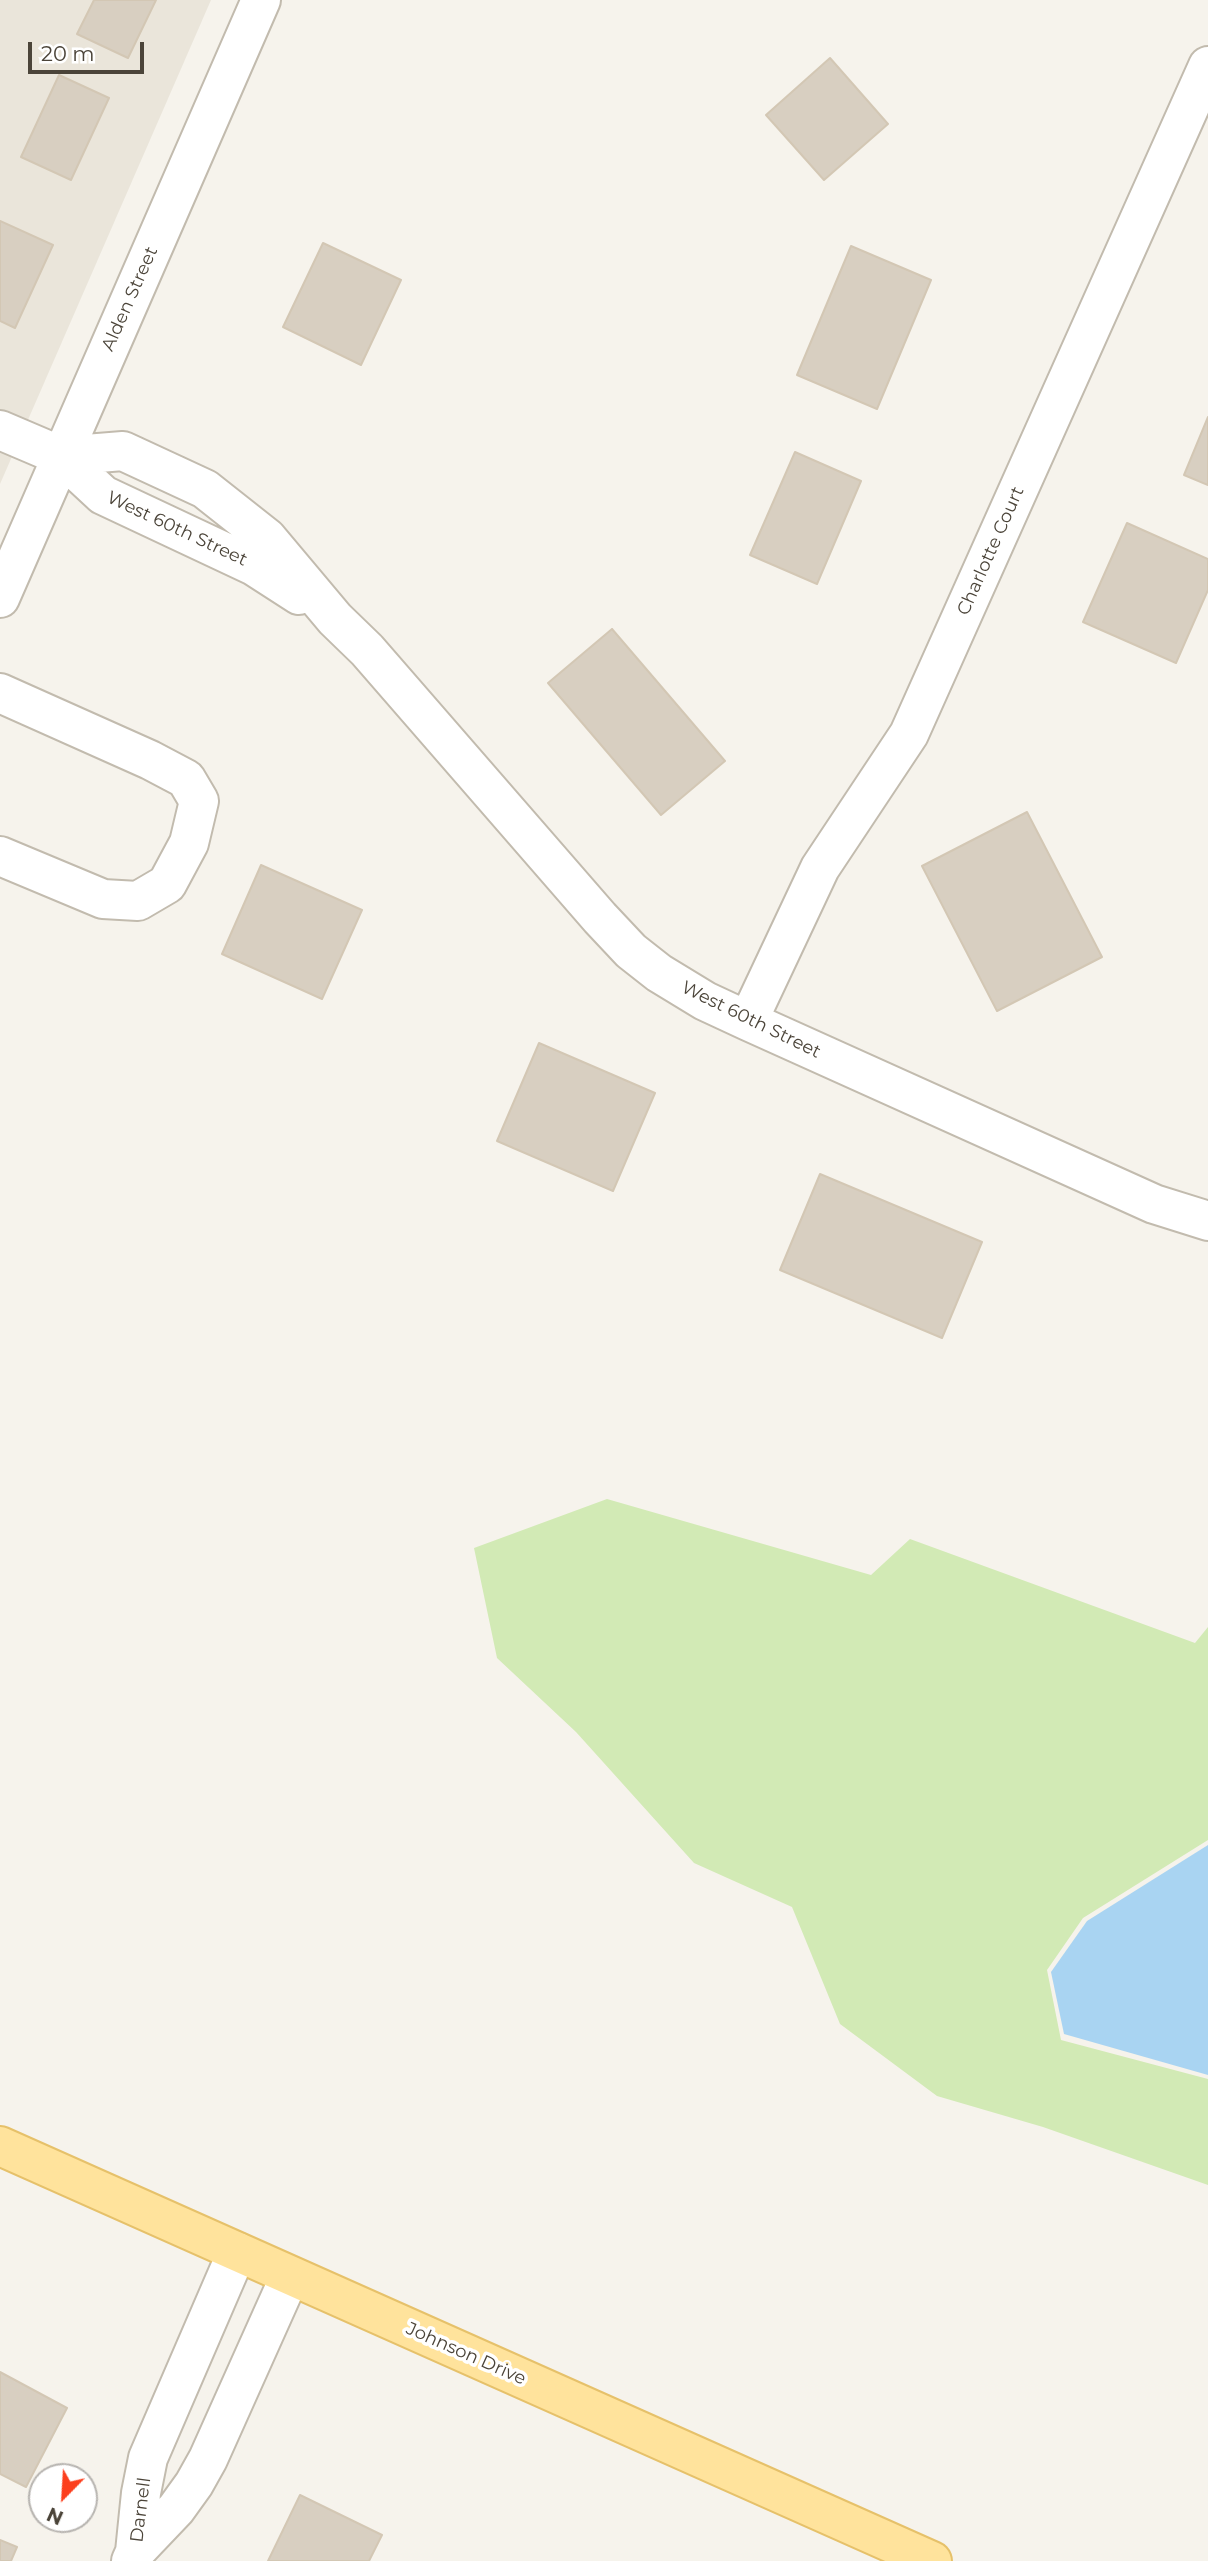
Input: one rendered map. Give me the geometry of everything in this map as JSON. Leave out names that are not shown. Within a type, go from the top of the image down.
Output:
[{"type":"main road","name":"Johnson Drive","points":[[0,2146],[932,2561]]},
{"type":"street","name":"Alden Street","points":[[0,598],[261,0]]},
{"type":"street","name":"Charlotte Court","points":[[748,1021],[820,868],[909,734],[1208,66]]},
{"type":"street","name":"West 60th Street","points":[[0,430],[61,456],[103,495],[254,566],[335,619],[367,650],[600,918],[632,951],[659,973],[693,994],[748,1021],[1154,1204],[1208,1222]]},
{"type":"street","points":[[0,693],[150,760],[186,779],[199,801],[189,843],[167,884],[138,901],[103,899],[0,856]]},
{"type":"street","name":"Darnell","points":[[133,2556],[148,2458],[237,2252]]},
{"type":"street","name":"Darnell","points":[[133,2556],[176,2509],[199,2475],[290,2276]]},
{"type":"shaded area","points":[[0,0],[211,0],[0,484]]},
{"type":"green space","points":[[607,1499],[871,1575],[910,1539],[1195,1643],[1208,1627],[1208,1840],[1083,1918],[1047,1970],[1061,2040],[1208,2079],[1208,2185],[1043,2127],[937,2096],[840,2024],[792,1907],[694,1863],[576,1732],[497,1658],[474,1548]]},
{"type":"water","points":[[1208,1845],[1208,2075],[1064,2034],[1051,1972],[1087,1921]]},
{"type":"building","points":[[94,0],[156,0],[128,58],[77,34]]},
{"type":"building","points":[[830,58],[888,124],[824,180],[766,115]]},
{"type":"building","points":[[59,75],[109,98],[71,180],[21,157]]},
{"type":"building","points":[[0,221],[53,245],[15,328],[0,321]]},
{"type":"building","points":[[323,243],[401,280],[361,365],[283,327]]},
{"type":"building","points":[[851,246],[931,280],[877,409],[797,375]]},
{"type":"building","points":[[1208,417],[1208,485],[1184,475]]},
{"type":"building","points":[[795,452],[861,481],[817,584],[750,555]]},
{"type":"building","points":[[1127,523],[1208,559],[1208,590],[1176,663],[1083,622]]},
{"type":"building","points":[[612,629],[725,761],[661,815],[548,683]]},
{"type":"building","points":[[1027,812],[1102,957],[997,1011],[922,866]]},
{"type":"building","points":[[261,865],[362,910],[322,999],[222,954]]},
{"type":"building","points":[[539,1043],[655,1093],[613,1191],[497,1141]]},
{"type":"building","points":[[820,1174],[982,1242],[942,1338],[780,1270]]},
{"type":"building","points":[[0,2372],[67,2408],[38,2463],[28,2463],[26,2487],[0,2474]]},
{"type":"building","points":[[300,2495],[382,2535],[369,2561],[268,2561]]},
{"type":"building","points":[[0,2540],[17,2547],[11,2561],[0,2561]]}]
